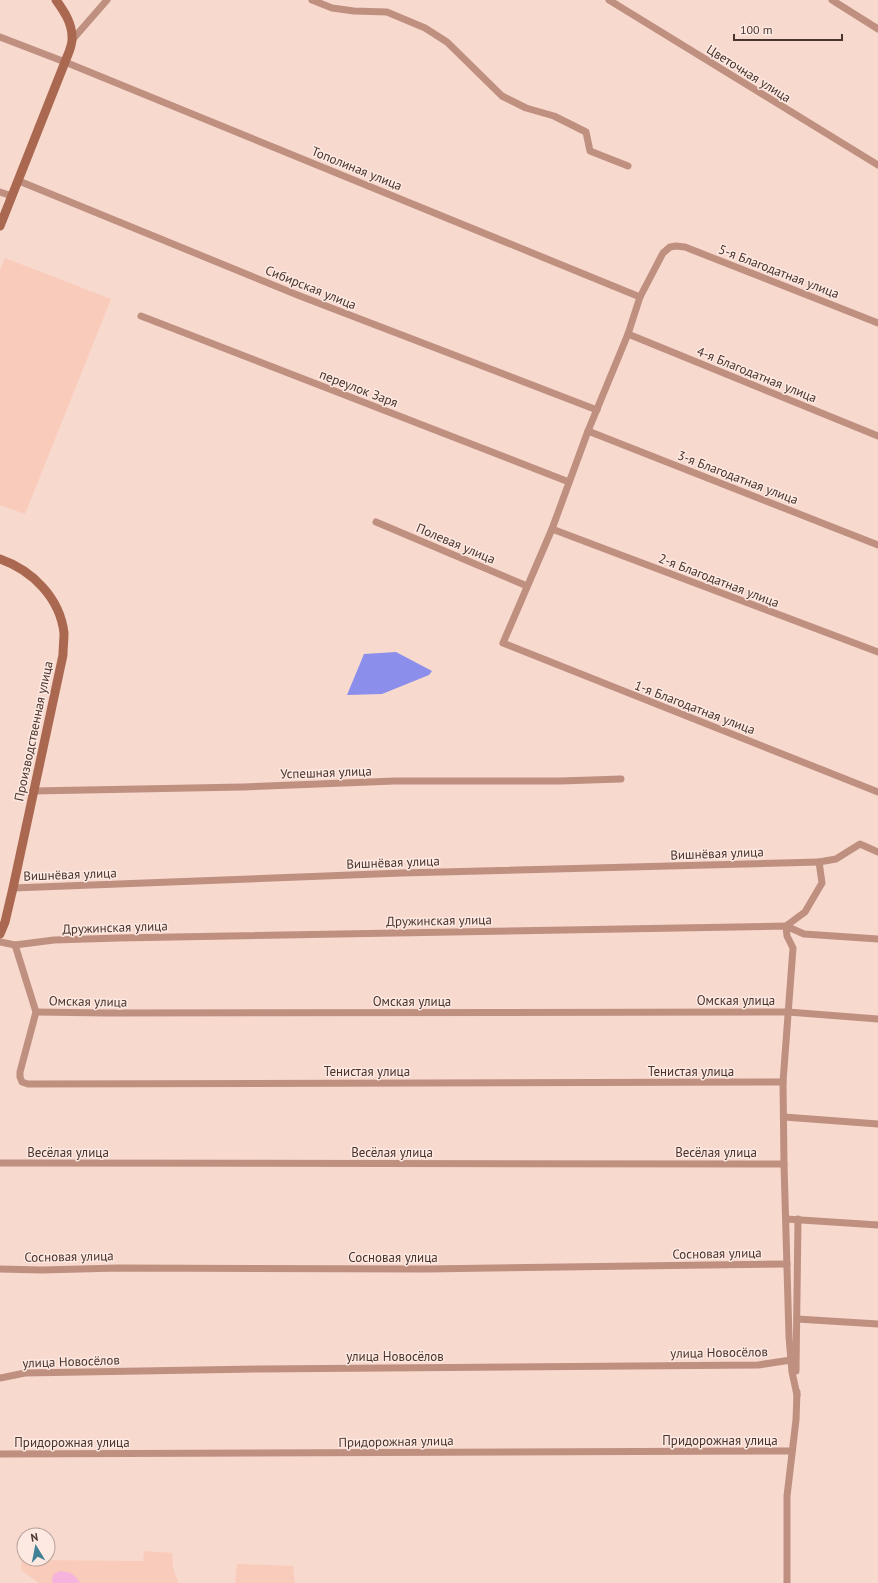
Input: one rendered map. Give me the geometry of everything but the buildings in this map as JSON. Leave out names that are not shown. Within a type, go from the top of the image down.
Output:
[{"type":"street","points":[[56,0],[65,12],[73,39]]},
{"type":"street","points":[[0,226],[73,39],[107,0]]},
{"type":"street","points":[[312,0],[332,8],[354,11],[387,12],[425,28],[447,42],[502,96],[526,108],[554,116],[586,132],[590,151],[628,166]]},
{"type":"street","name":"Цветочная улица","points":[[608,0],[800,119],[878,165]]},
{"type":"street","points":[[832,0],[878,29]]},
{"type":"street","name":"Тополиная улица","points":[[0,37],[65,62],[640,297]]},
{"type":"street","name":"Сибирская улица","points":[[18,181],[300,296],[597,410]]},
{"type":"street","points":[[0,192],[12,196]]},
{"type":"street","name":"5-я Благодатная улица","points":[[640,297],[663,252],[670,247],[676,246],[684,247],[878,323]]},
{"type":"street","points":[[527,586],[552,529],[588,431],[628,334],[640,297]]},
{"type":"street","name":"переулок Заря","points":[[140,316],[569,482]]},
{"type":"street","name":"4-я Благодатная улица","points":[[628,334],[878,436]]},
{"type":"street","name":"3-я Благодатная улица","points":[[588,431],[878,545]]},
{"type":"street","name":"Полевая улица","points":[[376,522],[527,586]]},
{"type":"street","name":"2-я Благодатная улица","points":[[552,529],[878,652]]},
{"type":"street","name":"Производственная улица","points":[[0,559],[21,568],[47,591],[59,614],[64,633],[63,655],[13,888],[5,922],[0,934]]},
{"type":"street","name":"1-я Благодатная улица","points":[[527,586],[503,643],[878,792]]},
{"type":"street","name":"Успешная улица","points":[[33,791],[242,787],[402,781],[560,781],[621,779]]},
{"type":"street","name":"Вишнёвая улица","points":[[13,888],[402,873],[820,862],[836,859],[860,844],[878,852]]},
{"type":"street","points":[[797,1395],[790,1360],[784,1164],[784,1082],[793,948],[787,936],[786,926],[805,912],[822,883],[820,862]]},
{"type":"street","name":"Дружинская улица","points":[[0,942],[15,945],[54,940],[127,938],[786,926],[804,934],[878,939]]},
{"type":"street","points":[[15,945],[36,1012]]},
{"type":"street","name":"Омская улица","points":[[36,1012],[100,1014],[788,1012],[878,1019]]},
{"type":"street","name":"Тенистая улица","points":[[36,1012],[20,1077],[22,1082],[28,1084],[784,1082]]},
{"type":"street","points":[[784,1117],[878,1124]]},
{"type":"street","name":"Весёлая улица","points":[[0,1164],[784,1164]]},
{"type":"street","points":[[786,1219],[878,1225]]},
{"type":"street","points":[[787,1583],[787,1496],[796,1420],[797,1395],[795,1348],[797,1318],[798,1219]]},
{"type":"street","name":"Сосновая улица","points":[[0,1269],[426,1269],[787,1264]]},
{"type":"street","points":[[797,1318],[878,1324]]},
{"type":"street","points":[[790,1360],[795,1348]]},
{"type":"street","name":"улица Новосёлов","points":[[0,1378],[25,1373],[268,1369],[722,1366],[765,1364],[790,1360]]},
{"type":"street","name":"Придорожная улица","points":[[0,1454],[792,1451]]},
{"type":"shaded area","points":[[5,258],[111,299],[25,514],[0,505],[0,270]]},
{"type":"shaded area","points":[[144,1551],[172,1553],[173,1567],[178,1583],[39,1583],[21,1570],[21,1567],[56,1567],[56,1560],[143,1561]]},
{"type":"shaded area","points":[[237,1564],[293,1566],[295,1583],[235,1583]]},
{"type":"shaded area","points":[[60,1571],[72,1574],[80,1583],[53,1583],[52,1580],[54,1574]]},
{"type":"water","points":[[396,652],[432,671],[429,675],[382,694],[347,695],[364,654]]}]
